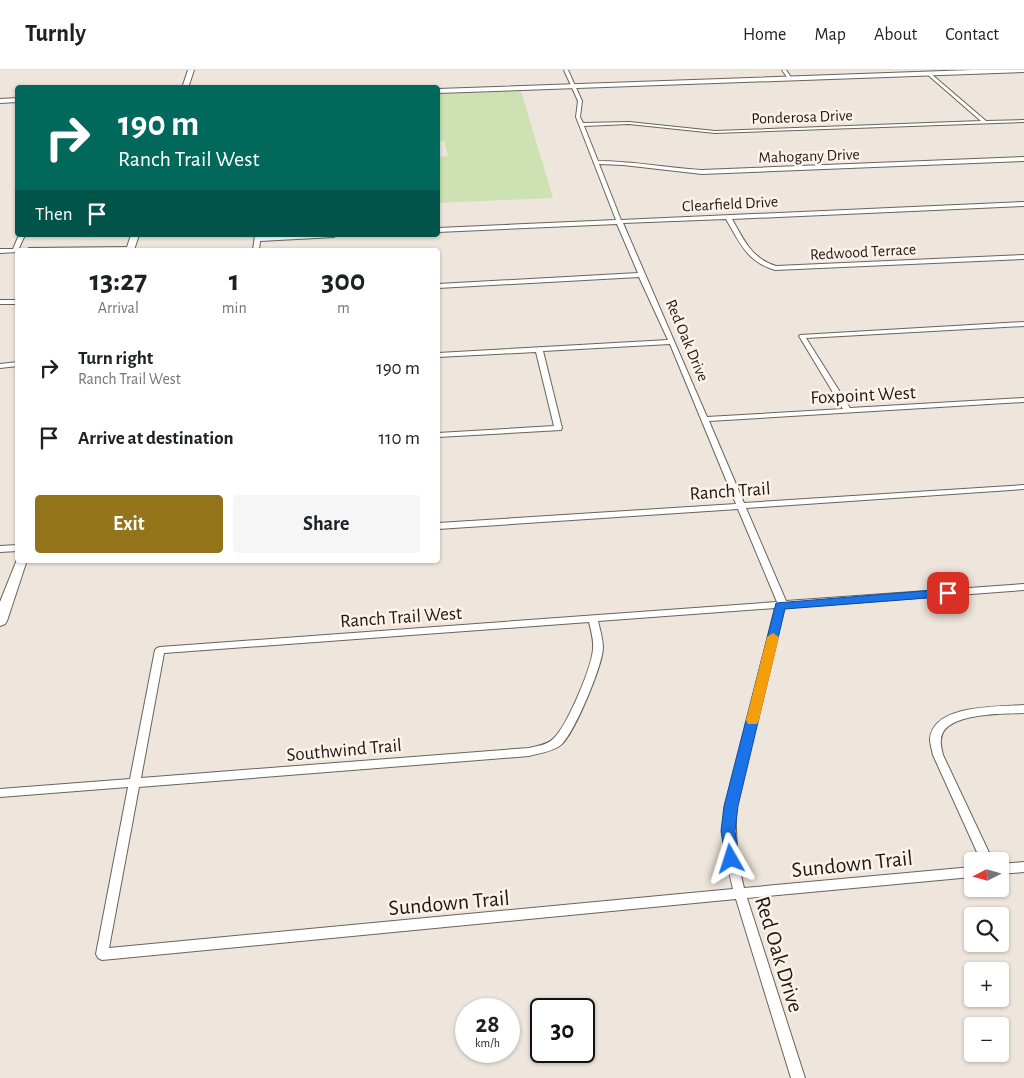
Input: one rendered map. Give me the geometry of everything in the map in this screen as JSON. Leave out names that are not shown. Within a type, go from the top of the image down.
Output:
[{"type":"street","points":[[186,85],[192,70]]},
{"type":"street","name":"Red Oak Drive","points":[[566,70],[581,103],[578,113],[596,163],[782,606],[731,806],[728,831],[740,894],[767,986],[798,1078]]},
{"type":"street","points":[[784,70],[791,79]]},
{"type":"street","points":[[440,91],[1024,70]]},
{"type":"street","points":[[930,74],[984,121]]},
{"type":"street","points":[[0,101],[15,100]]},
{"type":"street","name":"Ponderosa Drive","points":[[581,125],[629,123],[715,132],[1024,121]]},
{"type":"street","name":"Mahogany Drive","points":[[596,163],[627,163],[681,171],[702,172],[1024,159]]},
{"type":"street","name":"Clearfield Drive","points":[[440,230],[1024,204]]},
{"type":"street","name":"Redwood Terrace","points":[[728,217],[752,258],[762,264],[775,268],[1024,257]]},
{"type":"street","points":[[0,251],[15,250]]},
{"type":"street","points":[[440,286],[642,275]]},
{"type":"street","points":[[0,302],[15,302]]},
{"type":"street","points":[[848,411],[802,336],[1024,324]]},
{"type":"street","points":[[440,355],[672,342]]},
{"type":"street","points":[[440,435],[558,428],[539,350]]},
{"type":"street","points":[[0,366],[15,364]]},
{"type":"street","name":"Foxpoint West","points":[[704,420],[1024,400]]},
{"type":"street","name":"Ranch Trail","points":[[440,526],[1024,487]]},
{"type":"street","points":[[0,548],[15,548]]},
{"type":"street","points":[[0,621],[20,563]]},
{"type":"street","name":"Ranch Trail West","points":[[134,784],[160,650],[1024,587]]},
{"type":"street","name":"Southwind Trail","points":[[0,793],[134,784],[520,752],[543,748],[553,745],[565,734],[597,658],[598,643],[593,619]]},
{"type":"street","points":[[983,852],[938,755],[934,737],[937,729],[953,717],[964,714],[1024,709]]},
{"type":"street","name":"Sundown Trail","points":[[134,784],[102,954],[964,873]]},
{"type":"street","points":[[1009,868],[1024,867]]},
{"type":"green space","points":[[521,91],[553,198],[440,203],[440,157],[448,156],[444,141],[440,141],[440,94]]},
{"type":"slow traffic","points":[[753,720],[773,637]]},
{"type":"route","points":[[731,859],[728,831],[731,806],[780,606],[948,593]]}]
